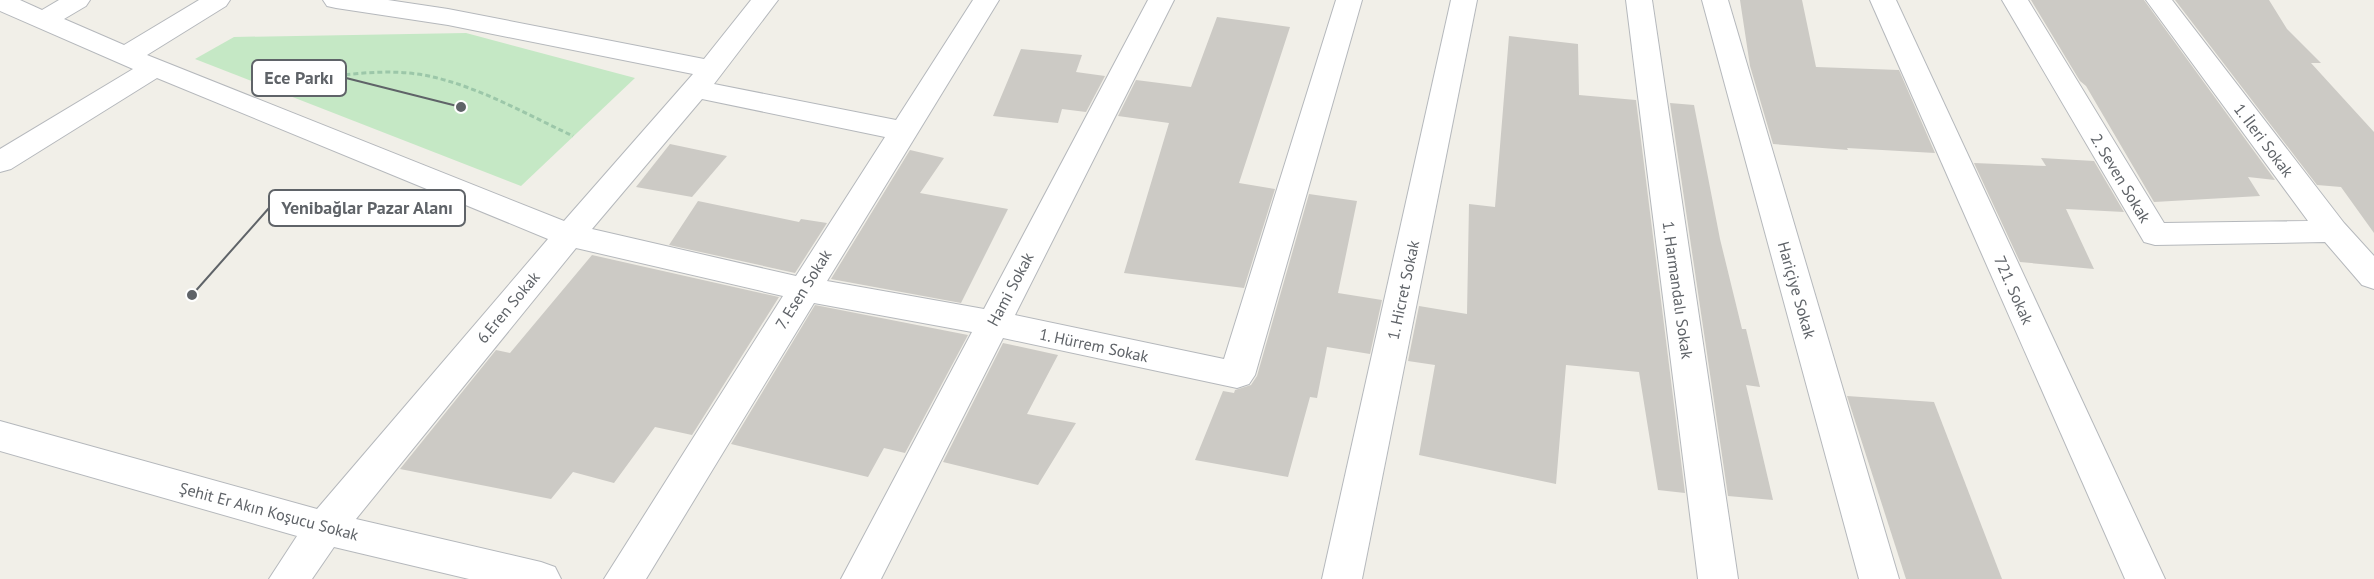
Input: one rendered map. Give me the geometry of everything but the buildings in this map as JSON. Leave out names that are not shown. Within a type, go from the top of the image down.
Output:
[{"type":"street","points":[[46,19],[76,0]]},
{"type":"street","points":[[126,56],[217,0]]},
{"type":"street","points":[[336,0],[448,17],[703,79],[903,131]]},
{"type":"street","name":"6.Eren Sokak","points":[[289,579],[325,528],[568,235],[703,79],[765,0]]},
{"type":"street","name":"7. Esen Sokak","points":[[624,579],[803,289],[986,0]]},
{"type":"street","name":"Hami Sokak","points":[[861,579],[1161,0]]},
{"type":"street","name":"1. Hürrem Sokak","points":[[0,1],[46,19],[154,68],[568,235],[803,289],[992,323],[1238,375],[1349,0]]},
{"type":"street","name":"1. Hicret Sokak","points":[[1342,579],[1464,0]]},
{"type":"street","name":"1. Harmandalı Sokak","points":[[1639,0],[1718,579]]},
{"type":"street","name":"Hariçiye Sokak","points":[[1715,0],[1879,579]]},
{"type":"street","name":"721. Sokak","points":[[1883,0],[2145,579]]},
{"type":"street","name":"2. Seven Sokak","points":[[2014,0],[2155,234],[2333,231]]},
{"type":"street","name":"1. İleri Sokak","points":[[2158,0],[2333,231],[2374,277]]},
{"type":"street","points":[[0,162],[154,68]]},
{"type":"street","name":"Şehit Er Akın Koşucu Sokak","points":[[0,436],[325,528],[541,579]]},
{"type":"path","points":[[221,95],[314,79],[392,74],[431,77],[510,106],[573,136]]},
{"type":"green space","points":[[466,33],[635,78],[521,186],[195,59],[234,37]]},
{"type":"place","name":"Ece Parkı","points":[[461,107]]},
{"type":"place","name":"Yenibağlar Pazar Alanı","points":[[192,295]]}]
